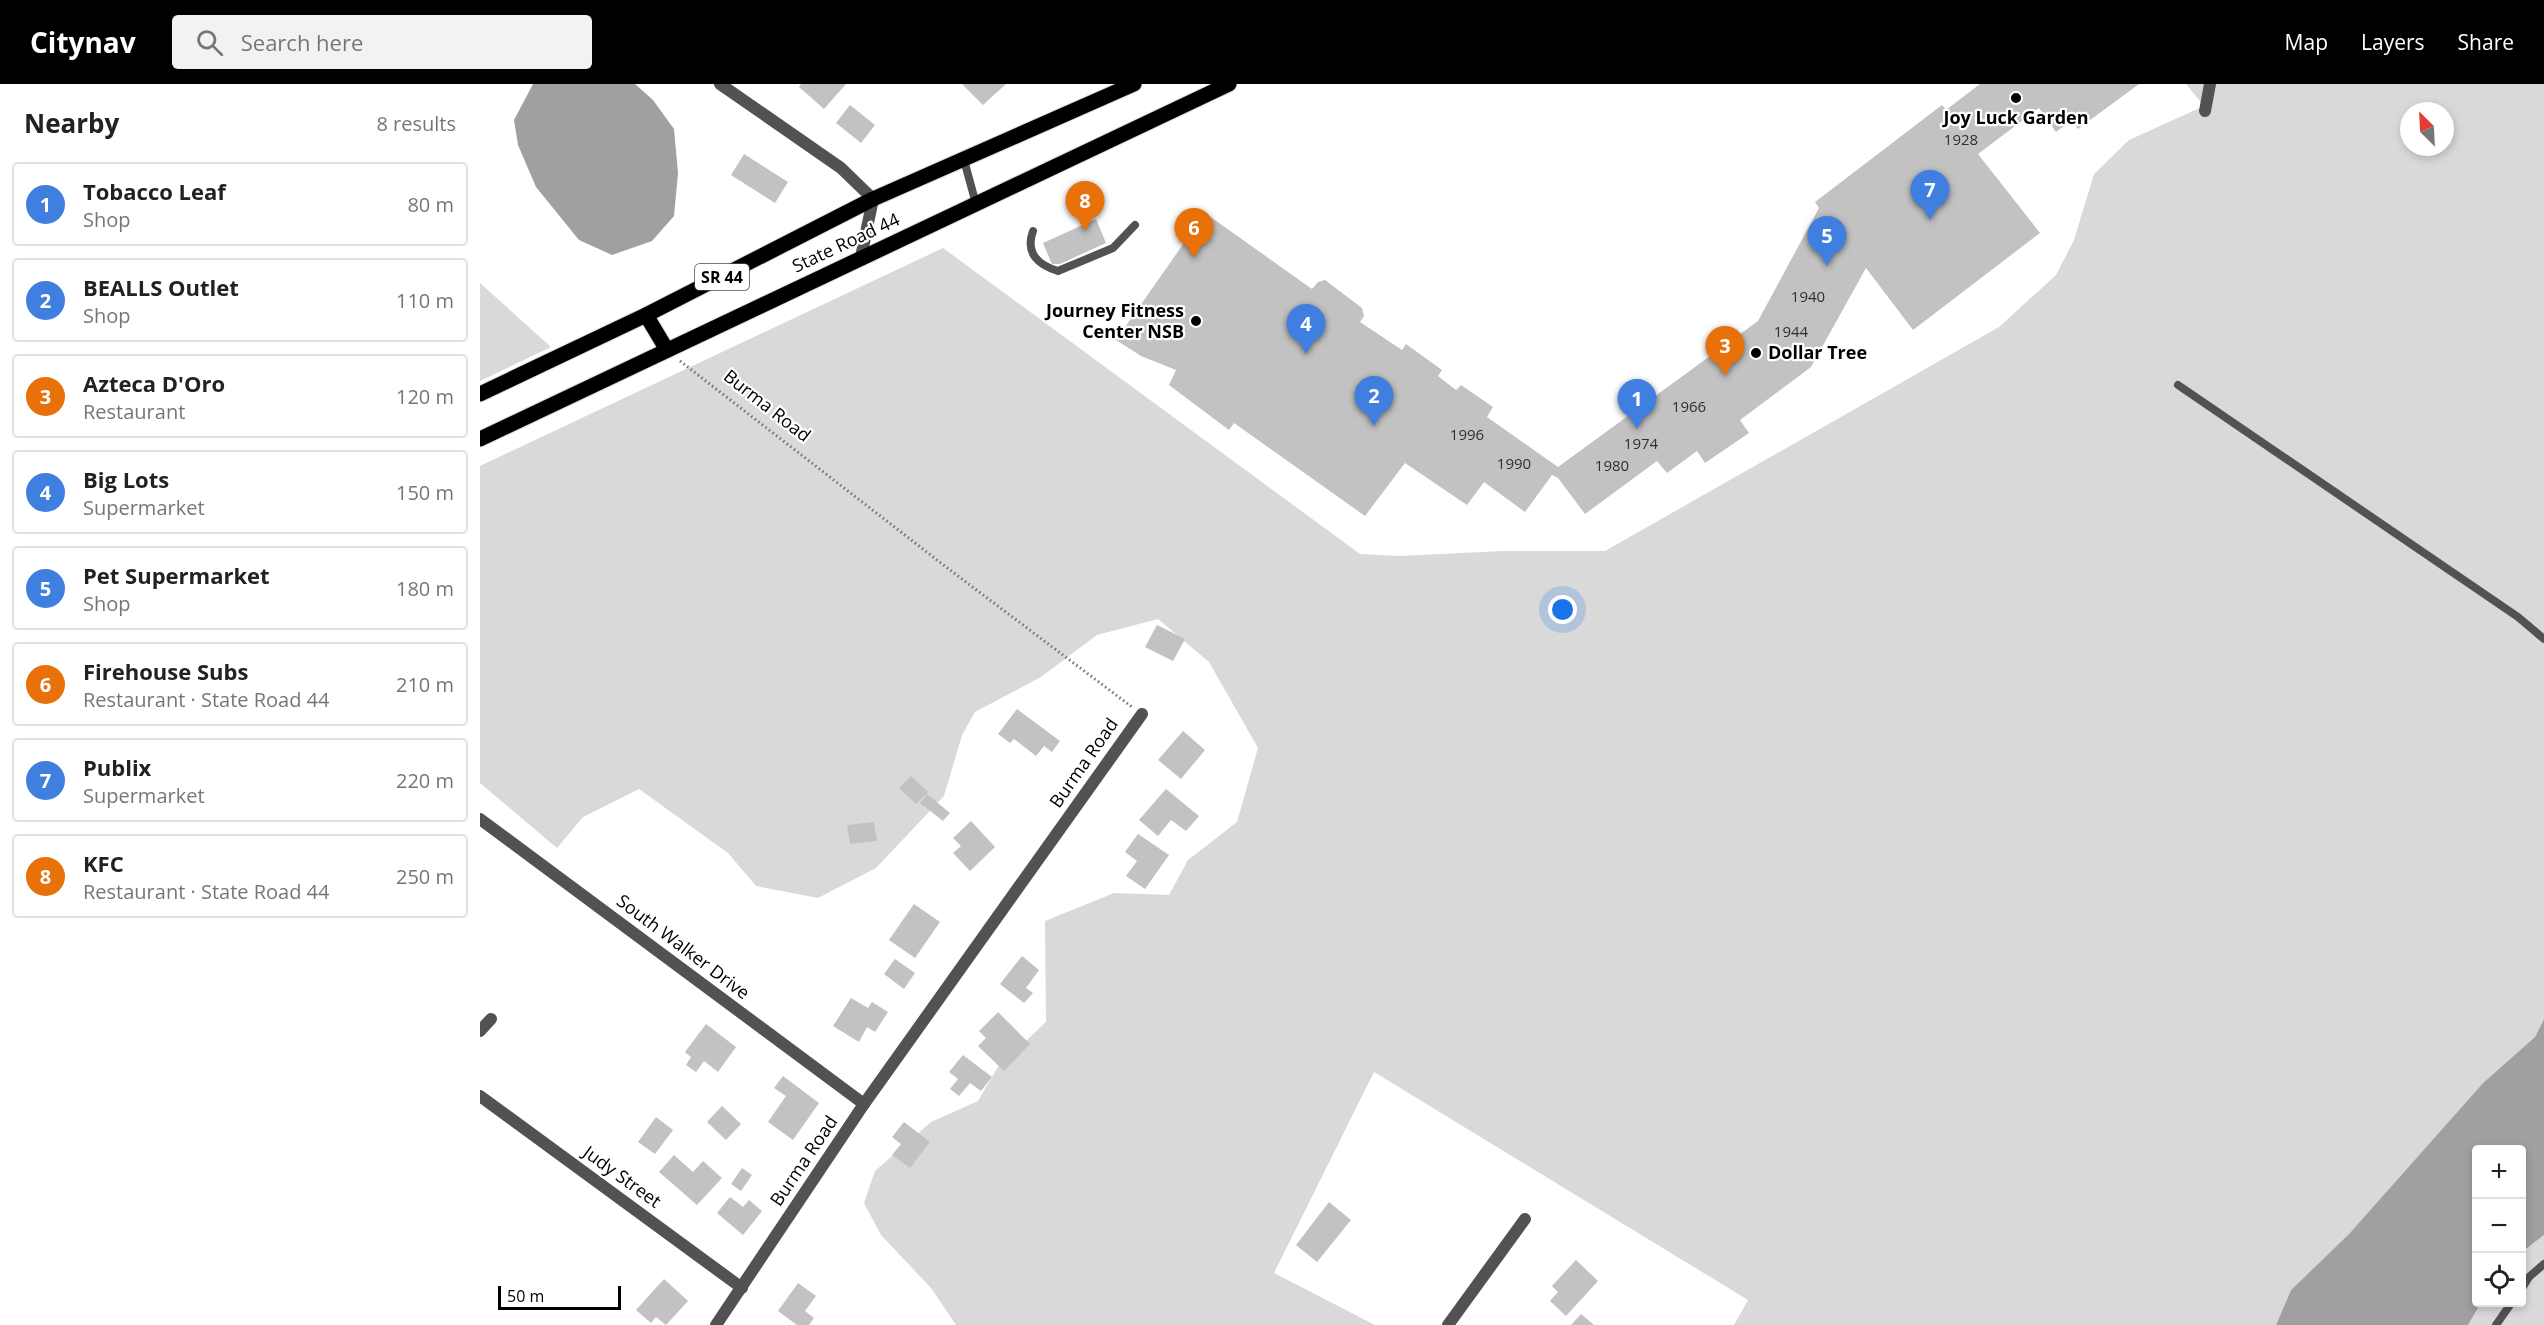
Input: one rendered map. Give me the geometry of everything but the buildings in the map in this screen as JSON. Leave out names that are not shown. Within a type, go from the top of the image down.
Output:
[{"type":"main road","name":"State Road 44","points":[[480,439],[1229,84]]},
{"type":"main road","name":"State Road 44","points":[[480,394],[646,315],[873,199],[1129,85]]},
{"type":"main road","points":[[646,315],[667,350]]},
{"type":"street","points":[[720,84],[841,168],[873,199],[861,257]]},
{"type":"street","points":[[2205,111],[2210,84]]},
{"type":"street","name":"Burma Road","points":[[716,1325],[864,1104],[1142,714]]},
{"type":"street","name":"South Walker Drive","points":[[480,819],[864,1104]]},
{"type":"street","points":[[480,1031],[491,1019]]},
{"type":"street","name":"Judy Street","points":[[480,1096],[742,1287]]},
{"type":"street","points":[[1448,1325],[1524,1219]]},
{"type":"lane","points":[[964,160],[976,204]]},
{"type":"lane","points":[[1033,231],[1029,243],[1034,258],[1044,267],[1058,271],[1113,248],[1135,225]]},
{"type":"lane","points":[[2178,385],[2518,618],[2544,639]]},
{"type":"lane","points":[[2526,1282],[2544,1264]]},
{"type":"lane","points":[[2496,1325],[2509,1307]]},
{"type":"path","name":"Burma Road","points":[[667,350],[940,563],[1142,714]]},
{"type":"shaded area","points":[[533,84],[635,84],[653,100],[674,129],[678,173],[674,216],[652,241],[612,255],[579,240],[536,187],[518,145],[514,120]]},
{"type":"shaded area","points":[[2186,84],[2544,84],[2544,1019],[2535,1037],[2483,1083],[2349,1234],[2291,1290],[2276,1325],[1734,1325],[1748,1300],[1374,1072],[1274,1273],[1375,1325],[956,1325],[931,1288],[881,1235],[864,1203],[875,1171],[931,1122],[978,1101],[998,1067],[1046,1022],[1045,921],[1114,893],[1169,895],[1188,860],[1237,822],[1258,748],[1209,662],[1158,619],[1097,635],[1041,677],[975,712],[962,735],[944,796],[876,868],[818,898],[756,886],[728,853],[639,789],[583,817],[557,848],[480,783],[480,466],[943,248],[1360,554],[1399,556],[1503,551],[1605,551],[1999,327],[2056,275],[2074,240],[2094,174],[2129,140],[2204,106]]},
{"type":"shaded area","points":[[480,283],[551,347],[480,381]]},
{"type":"shaded area","points":[[2544,1019],[2544,1235],[2526,1249],[2526,1145],[2472,1145],[2472,1307],[2479,1307],[2468,1325],[2276,1325],[2291,1290],[2349,1234],[2483,1083],[2535,1037]]},
{"type":"shaded area","points":[[2544,1235],[2544,1325],[2468,1325],[2479,1307],[2526,1307],[2526,1249]]},
{"type":"place","name":"Joy Luck Garden","points":[[2016,98]]},
{"type":"place","name":"Publix","points":[[1930,220]]},
{"type":"place","name":"KFC","points":[[1085,231]]},
{"type":"place","name":"Firehouse Subs","points":[[1194,258]]},
{"type":"place","name":"Pet Supermarket","points":[[1827,266]]},
{"type":"place","name":"Journey Fitness Center NSB","points":[[1196,321]]},
{"type":"place","name":"Dollar Tree","points":[[1756,353]]},
{"type":"place","name":"Big Lots","points":[[1306,354]]},
{"type":"place","name":"Azteca D'Oro","points":[[1725,376]]},
{"type":"place","name":"BEALLS Outlet","points":[[1374,426]]},
{"type":"place","name":"Tobacco Leaf","points":[[1637,429]]}]
